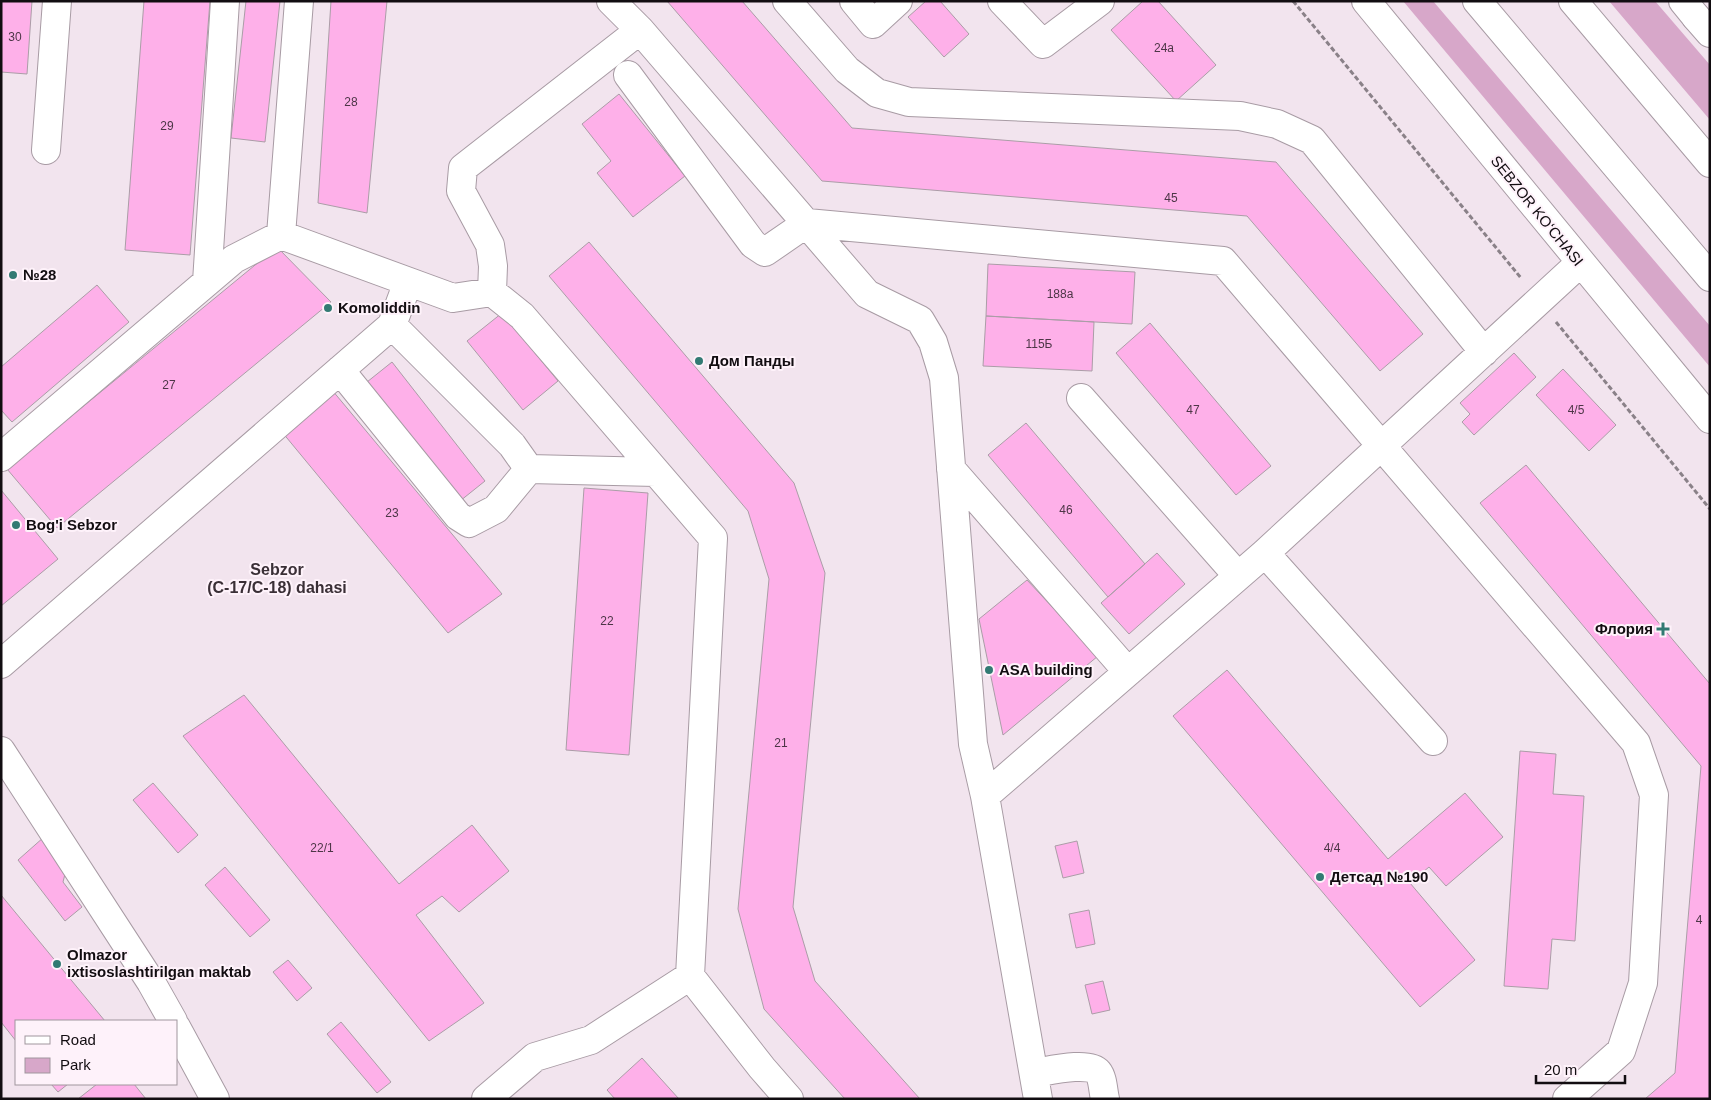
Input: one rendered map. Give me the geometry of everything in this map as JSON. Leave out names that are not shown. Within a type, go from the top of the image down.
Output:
[{"type":"street","points":[[46,150],[57,1]]},
{"type":"street","points":[[206,282],[225,1]]},
{"type":"street","points":[[281,235],[299,1]]},
{"type":"street","points":[[611,1],[640,30],[867,294],[920,320],[932,342],[944,378],[973,744],[986,796],[1036,1086],[1083,1066],[1093,1068],[1100,1073],[1104,1099]]},
{"type":"street","points":[[787,1],[847,70],[877,93],[901,100],[1240,116],[1277,124],[1312,140],[1484,352]]},
{"type":"street","points":[[854,1],[873,24],[898,1]]},
{"type":"street","points":[[1002,1],[1043,44],[1100,1]]},
{"type":"street","name":"SEBZOR KO‘CHASI","points":[[1366,1],[1580,264],[1710,419]]},
{"type":"street","points":[[1477,1],[1710,277]]},
{"type":"street","points":[[1573,1],[1710,163]]},
{"type":"street","points":[[492,292],[493,266],[490,245],[461,191],[463,168],[640,30]]},
{"type":"street","points":[[628,75],[753,244],[765,252],[807,223],[1223,261],[1636,742],[1654,795],[1643,983],[1622,1051],[1567,1099]]},
{"type":"street","points":[[1,458],[234,259],[281,235],[453,298],[492,292],[522,316],[713,538],[690,976],[762,1068],[789,1099]]},
{"type":"street","points":[[986,796],[1265,553],[1383,446],[1538,300],[1580,264]]},
{"type":"street","points":[[1,664],[392,325],[408,282]]},
{"type":"street","points":[[392,325],[512,445],[529,468]]},
{"type":"street","points":[[340,370],[458,516],[470,524],[496,509],[529,468]]},
{"type":"street","points":[[1082,398],[1238,576]]},
{"type":"street","points":[[529,468],[656,472]]},
{"type":"street","points":[[951,469],[1128,672]]},
{"type":"street","points":[[1265,553],[1433,741]]},
{"type":"street","points":[[1,752],[151,982],[172,1020]]},
{"type":"street","points":[[486,1099],[536,1057],[591,1040],[690,976]]},
{"type":"street","points":[[178,1031],[215,1099]]},
{"type":"path","points":[[1293,1],[1710,509]]},
{"type":"green space","points":[[1403,1],[1433,1],[1710,326],[1710,367]]},
{"type":"green space","points":[[1609,1],[1655,1],[1710,65],[1710,120]]},
{"type":"building","points":[[1,1],[32,1],[27,74],[1,72]]},
{"type":"building","points":[[144,1],[210,1],[190,255],[125,250]]},
{"type":"building","points":[[246,1],[280,1],[265,142],[231,138]]},
{"type":"building","points":[[331,1],[387,1],[367,213],[318,203]]},
{"type":"building","points":[[667,1],[742,1],[852,128],[1276,162],[1423,334],[1380,371],[1247,216],[822,181]]},
{"type":"building","points":[[926,1],[940,1],[969,34],[944,57],[908,17]]},
{"type":"building","points":[[1143,1],[1158,1],[1216,65],[1176,101],[1111,30]]},
{"type":"building","points":[[619,94],[685,176],[633,217],[597,173],[611,161],[582,124]]},
{"type":"building","points":[[589,242],[794,483],[825,573],[793,907],[815,981],[920,1099],[845,1099],[764,1009],[738,909],[769,579],[748,511],[549,276]]},
{"type":"building","points":[[277,247],[331,302],[57,528],[7,469]]},
{"type":"building","points":[[988,264],[1135,272],[1132,324],[986,316]]},
{"type":"building","points":[[97,285],[129,322],[12,422],[1,410],[1,367]]},
{"type":"building","points":[[502,313],[558,381],[523,410],[467,341]]},
{"type":"building","points":[[986,316],[1094,322],[1092,371],[983,366]]},
{"type":"building","points":[[1150,323],[1271,466],[1236,495],[1116,353]]},
{"type":"building","points":[[1514,353],[1536,377],[1474,435],[1462,422],[1470,414],[1460,403]]},
{"type":"building","points":[[392,362],[485,481],[460,501],[367,382]]},
{"type":"building","points":[[1563,369],[1616,425],[1589,451],[1536,395]]},
{"type":"building","points":[[332,390],[502,594],[448,633],[282,432]]},
{"type":"building","points":[[1026,423],[1145,564],[1108,597],[988,455]]},
{"type":"building","points":[[1526,465],[1710,684],[1710,1099],[1645,1099],[1675,1073],[1701,766],[1480,503]]},
{"type":"building","points":[[584,488],[648,493],[629,755],[566,750]]},
{"type":"building","name":"Bog'i Sebzor","points":[[1,490],[58,559],[1,606]]},
{"type":"building","points":[[1157,553],[1185,584],[1129,634],[1101,603]]},
{"type":"building","points":[[1027,580],[1098,656],[1003,735],[979,619]]},
{"type":"building","points":[[1227,670],[1388,859],[1465,793],[1503,837],[1446,886],[1429,867],[1410,883],[1475,960],[1420,1007],[1173,716]]},
{"type":"building","points":[[244,695],[399,884],[472,825],[509,871],[459,912],[442,896],[416,915],[484,1003],[429,1041],[183,736]]},
{"type":"building","points":[[1520,751],[1556,754],[1553,794],[1584,796],[1575,941],[1552,939],[1548,989],[1504,986]]},
{"type":"building","points":[[153,783],[198,835],[178,853],[133,800]]},
{"type":"building","points":[[44,837],[67,866],[63,882],[82,907],[65,921],[18,860]]},
{"type":"building","points":[[1077,841],[1084,873],[1063,878],[1055,846]]},
{"type":"building","points":[[225,867],[270,920],[250,937],[205,885]]},
{"type":"building","points":[[1,895],[104,1020],[15,1020],[15,1040],[1,1022]]},
{"type":"building","points":[[1089,910],[1095,944],[1076,948],[1069,914]]},
{"type":"building","points":[[288,960],[312,988],[297,1001],[273,972]]},
{"type":"building","points":[[1103,981],[1110,1010],[1092,1014],[1085,985]]},
{"type":"building","points":[[341,1022],[391,1082],[377,1093],[327,1034]]},
{"type":"building","points":[[642,1058],[679,1099],[615,1099],[607,1090]]},
{"type":"building","points":[[52,1085],[67,1085],[58,1092]]},
{"type":"building","points":[[96,1085],[135,1085],[146,1099],[78,1099]]},
{"type":"place","name":"№28","points":[[13,275]]},
{"type":"place","name":"Komoliddin","points":[[328,308]]},
{"type":"place","name":"Дом Панды","points":[[699,361]]},
{"type":"place","name":"Bog'i Sebzor","points":[[16,525]]},
{"type":"place","name":"Флория","points":[[1663,629]]},
{"type":"place","name":"ASA building","points":[[989,670]]},
{"type":"place","name":"Детсад №190","points":[[1320,877]]},
{"type":"place","name":"Olmazor ixtisoslashtirilgan maktab","points":[[57,964]]},
{"type":"district","name":"Sebzor (C-17/C-18) dahasi","points":[[277,578]]}]
